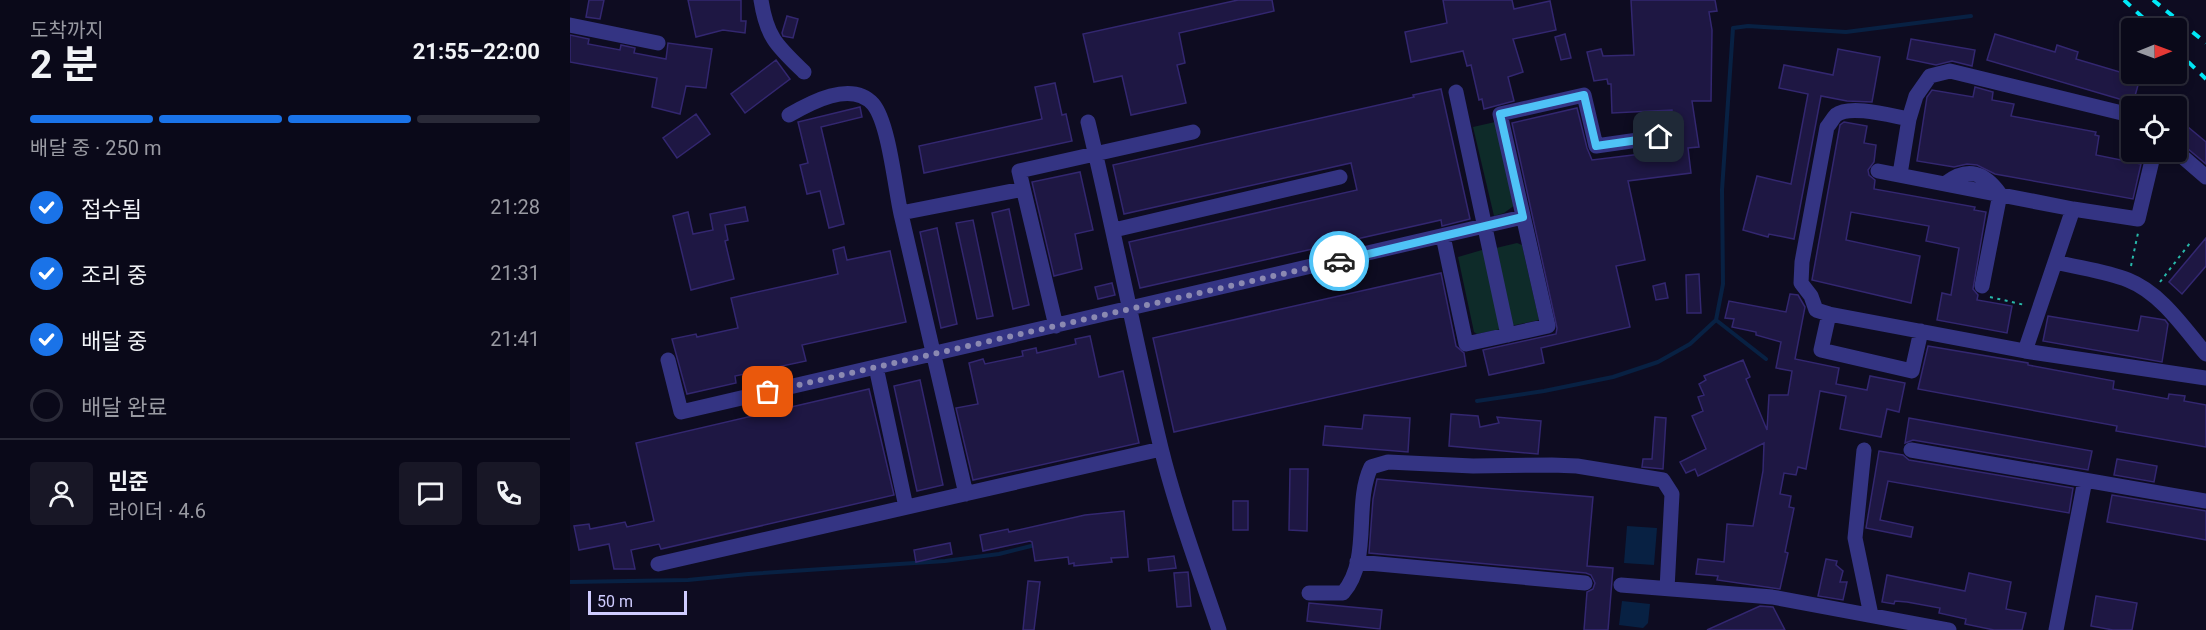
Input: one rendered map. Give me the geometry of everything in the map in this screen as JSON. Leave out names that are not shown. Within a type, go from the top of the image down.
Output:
[{"type":"street","points":[[762,0],[764,20],[774,43],[804,72]]},
{"type":"street","points":[[570,25],[658,43]]},
{"type":"street","points":[[1900,174],[1909,119],[1916,96],[1930,76],[1950,71],[2121,112]]},
{"type":"street","points":[[1456,92],[1508,335]]},
{"type":"street","points":[[789,115],[816,99],[836,94],[863,98],[873,105],[882,122],[966,494]]},
{"type":"street","points":[[1443,236],[1466,344],[1548,326],[1500,114],[1584,95],[1596,146],[1659,137]]},
{"type":"street","points":[[1909,119],[1865,111],[1847,112],[1837,114],[1827,127],[1802,262],[1802,283],[1816,310],[2025,351],[2206,378]]},
{"type":"street","points":[[1088,122],[1114,230],[1161,449],[1183,524],[1220,630]]},
{"type":"street","points":[[1056,326],[1019,171],[1193,132]]},
{"type":"street","points":[[2187,161],[2206,177]]},
{"type":"street","points":[[1878,171],[1946,183],[1954,177],[1965,174],[1979,175],[1991,182],[2000,194],[2138,219],[2152,162]]},
{"type":"street","points":[[1114,230],[1340,177]]},
{"type":"street","points":[[901,213],[1023,189]]},
{"type":"street","points":[[1982,286],[2000,194]]},
{"type":"street","points":[[2025,351],[2073,209]]},
{"type":"street","points":[[668,360],[681,412],[1523,217]]},
{"type":"street","points":[[2056,262],[2128,280],[2150,294],[2177,319],[2206,354]]},
{"type":"street","points":[[1829,314],[1821,350],[1912,371],[1921,331]]},
{"type":"street","points":[[876,367],[906,507]]},
{"type":"street","points":[[658,564],[1161,449]]},
{"type":"street","points":[[1864,450],[1855,538],[1870,611]]},
{"type":"street","points":[[1911,450],[2206,501]]},
{"type":"street","points":[[1309,593],[1343,593],[1351,583],[1358,562],[1365,480],[1371,467],[1388,462],[1473,466],[1577,466],[1663,480],[1672,494],[1666,589]]},
{"type":"street","points":[[2056,630],[2085,480]]},
{"type":"street","points":[[1358,562],[1585,583]]},
{"type":"street","points":[[1621,585],[1772,597],[1870,611],[1949,630]]},
{"type":"path","points":[[2128,280],[2139,230],[2138,219]]},
{"type":"path","points":[[2150,294],[2190,243]]},
{"type":"path","points":[[1982,286],[1984,296],[2040,308]]},
{"type":"green space","points":[[1495,122],[1515,205],[1504,213],[1494,216],[1473,127]]},
{"type":"green space","points":[[1517,243],[1522,245],[1539,320],[1511,326],[1496,248]]},
{"type":"green space","points":[[1482,250],[1485,252],[1501,329],[1477,334],[1474,332],[1458,257]]},
{"type":"water","points":[[1627,526],[1657,528],[1654,565],[1624,563]]},
{"type":"water","points":[[1622,601],[1650,604],[1648,623],[1643,628],[1619,625]]},
{"type":"building","points":[[589,0],[604,0],[600,19],[586,17]]},
{"type":"building","points":[[688,0],[741,0],[741,21],[746,21],[745,33],[723,30],[696,37]]},
{"type":"building","points":[[1238,0],[1272,0],[1274,11],[1179,33],[1185,63],[1177,65],[1186,103],[1131,115],[1122,76],[1094,82],[1083,34]]},
{"type":"building","points":[[1443,0],[1512,0],[1514,9],[1550,1],[1556,30],[1513,39],[1523,72],[1508,77],[1514,101],[1484,109],[1482,99],[1479,100],[1471,65],[1467,66],[1463,51],[1411,62],[1405,32],[1447,23]]},
{"type":"building","points":[[1631,0],[1715,0],[1717,11],[1709,12],[1712,30],[1711,101],[1692,101],[1699,147],[1688,148],[1691,173],[1628,181],[1645,260],[1616,266],[1630,327],[1541,348],[1544,363],[1489,375],[1483,350],[1556,334],[1557,328],[1512,123],[1577,108],[1592,160],[1674,150],[1672,110],[1612,113],[1611,84],[1608,84],[1607,79],[1594,81],[1587,52],[1601,49],[1603,56],[1634,55]]},
{"type":"building","points":[[787,16],[798,19],[793,38],[783,36],[782,33]]},
{"type":"building","points":[[1565,34],[1571,58],[1561,60],[1555,37]]},
{"type":"building","points":[[1995,34],[2055,52],[2057,45],[2078,52],[2076,59],[2121,72],[2121,84],[2138,84],[2135,96],[2121,96],[2121,99],[1987,60]]},
{"type":"building","points":[[570,35],[589,39],[588,44],[620,50],[621,45],[635,48],[634,53],[666,59],[668,43],[712,49],[706,88],[686,86],[680,114],[652,107],[657,78],[570,62]]},
{"type":"building","points":[[1911,39],[1975,50],[1972,66],[1952,61],[1936,65],[1907,59]]},
{"type":"building","points":[[1838,49],[1880,57],[1872,102],[1847,101],[1821,96],[1794,239],[1769,234],[1768,237],[1743,230],[1757,176],[1791,184],[1808,94],[1779,88],[1784,65],[1833,75]]},
{"type":"building","points":[[776,60],[790,79],[745,113],[731,94]]},
{"type":"building","points":[[1055,83],[1062,115],[1066,114],[1072,141],[924,173],[919,146],[1042,119],[1035,87]]},
{"type":"building","points":[[1975,87],[1993,92],[1992,100],[2014,104],[2011,116],[2096,132],[2095,135],[2099,136],[2096,155],[2121,160],[2121,162],[2141,164],[2133,199],[1995,174],[1977,165],[1967,164],[1954,167],[1917,161],[1927,97],[1932,90],[1973,97]]},
{"type":"building","points":[[1441,89],[1470,219],[1442,226],[1441,220],[1140,288],[1129,242],[1357,190],[1351,163],[1124,214],[1113,165]]},
{"type":"building","points":[[860,107],[862,117],[821,127],[844,224],[829,228],[820,191],[807,194],[800,165],[808,163],[798,122]]},
{"type":"building","points":[[696,114],[710,134],[677,158],[663,138]]},
{"type":"building","points":[[1844,122],[1867,126],[1864,143],[1876,145],[1874,162],[1868,170],[1869,175],[1875,180],[1874,189],[1975,207],[1974,210],[1986,212],[1973,289],[1978,295],[1977,300],[2012,306],[2007,333],[1937,320],[1942,293],[1951,295],[1959,248],[1926,241],[1929,226],[1851,212],[1846,240],[1920,256],[1911,303],[1812,280],[1840,125]]},
{"type":"building","points":[[2187,126],[2206,142],[2206,164],[2187,148]]},
{"type":"building","points":[[1080,172],[1093,230],[1075,234],[1082,269],[1054,276],[1032,182]]},
{"type":"building","points":[[745,207],[748,221],[725,225],[728,240],[725,241],[734,279],[691,290],[673,216],[688,212],[693,234],[713,230],[710,214]]},
{"type":"building","points":[[1009,209],[1029,305],[1013,309],[992,213]]},
{"type":"building","points":[[973,220],[993,316],[977,319],[956,223]]},
{"type":"building","points":[[937,228],[957,324],[941,328],[920,232]]},
{"type":"building","points":[[2206,238],[2206,266],[2182,294],[2169,282]]},
{"type":"building","points":[[844,247],[847,260],[890,251],[906,322],[802,345],[806,361],[735,376],[736,383],[687,394],[672,339],[696,334],[697,337],[738,328],[731,298],[838,274],[833,250]]},
{"type":"building","points":[[1441,273],[1456,346],[1464,353],[1466,366],[1174,432],[1153,338]]},
{"type":"building","points":[[1699,274],[1701,313],[1687,313],[1686,275]]},
{"type":"building","points":[[1112,283],[1115,295],[1098,299],[1095,287]]},
{"type":"building","points":[[1665,283],[1668,298],[1656,300],[1653,286]]},
{"type":"building","points":[[1790,294],[1798,295],[1805,307],[1795,359],[1839,368],[1836,384],[1867,390],[1870,376],[1905,383],[1899,412],[1887,409],[1881,437],[1840,429],[1846,396],[1820,391],[1806,469],[1798,467],[1796,475],[1784,473],[1780,494],[1791,496],[1789,507],[1794,508],[1780,589],[1717,580],[1718,576],[1696,574],[1698,559],[1724,562],[1727,524],[1753,526],[1763,471],[1764,443],[1698,476],[1695,469],[1686,473],[1680,462],[1706,449],[1692,416],[1703,411],[1698,397],[1704,395],[1699,384],[1706,380],[1704,376],[1743,360],[1750,377],[1746,379],[1767,430],[1769,395],[1788,395],[1792,371],[1776,368],[1781,342],[1756,335],[1756,332],[1732,327],[1734,319],[1725,318],[1729,301],[1786,312]]},
{"type":"building","points":[[2048,316],[2138,331],[2141,316],[2165,320],[2168,324],[2162,362],[2043,341]]},
{"type":"building","points":[[1090,336],[1099,377],[1123,371],[1139,443],[973,480],[956,408],[978,404],[969,363],[983,359],[985,364],[1023,356],[1022,351],[1036,348],[1037,353],[1076,344],[1075,339]]},
{"type":"building","points":[[1928,346],[2114,381],[2113,389],[2168,399],[2169,394],[2185,396],[2184,401],[2206,405],[2206,447],[2116,431],[2117,426],[1918,389]]},
{"type":"building","points":[[920,380],[943,485],[917,491],[894,386]]},
{"type":"building","points":[[869,389],[894,495],[661,549],[659,544],[631,550],[635,569],[614,569],[609,544],[579,550],[574,526],[589,524],[590,529],[625,522],[627,527],[654,521],[636,443]]},
{"type":"building","points":[[1451,414],[1478,416],[1480,427],[1499,423],[1497,417],[1541,421],[1538,454],[1449,446]]},
{"type":"building","points":[[1364,415],[1410,418],[1408,452],[1323,445],[1325,426],[1362,429]]},
{"type":"building","points":[[1655,417],[1666,418],[1663,469],[1642,467],[1643,459],[1652,459]]},
{"type":"building","points":[[1909,418],[2092,451],[2088,470],[1913,440],[1905,443]]},
{"type":"building","points":[[1879,451],[1903,455],[1909,460],[2073,488],[2069,513],[1888,481],[1880,520],[1913,527],[1911,537],[1866,528]]},
{"type":"building","points":[[2117,459],[2157,466],[2154,482],[2114,475]]},
{"type":"building","points":[[1290,469],[1308,469],[1307,531],[1289,530]]},
{"type":"building","points":[[1377,479],[1593,497],[1587,566],[1613,568],[1608,630],[1584,630],[1587,592],[1593,589],[1595,583],[1591,575],[1586,573],[1369,553],[1373,499]]},
{"type":"building","points":[[2112,495],[2206,511],[2206,540],[2107,522]]},
{"type":"building","points":[[1233,501],[1248,501],[1248,530],[1233,530]]},
{"type":"building","points":[[1124,511],[1128,557],[1111,558],[1112,562],[1074,566],[1074,563],[1069,564],[1068,557],[1035,561],[1030,541],[983,551],[980,535],[1008,529],[1009,532],[1085,515]]},
{"type":"building","points":[[950,543],[952,554],[916,562],[914,550]]},
{"type":"building","points":[[1174,556],[1176,568],[1149,571],[1148,559]]},
{"type":"building","points":[[1826,559],[1837,561],[1836,565],[1843,571],[1840,582],[1847,582],[1843,600],[1818,596]]},
{"type":"building","points":[[1188,572],[1191,606],[1177,607],[1174,573]]},
{"type":"building","points":[[1969,573],[2011,582],[2006,609],[2026,613],[2022,630],[1994,630],[1965,624],[1966,619],[1939,613],[1940,608],[1907,602],[1895,601],[1894,604],[1882,602],[1887,575],[1965,591]]},
{"type":"building","points":[[1028,581],[1040,582],[1034,630],[1023,630]]},
{"type":"building","points":[[2096,596],[2137,603],[2132,630],[2113,630],[2091,626]]},
{"type":"building","points":[[1309,603],[1382,610],[1380,629],[1307,621]]},
{"type":"building","points":[[1760,606],[1773,607],[1785,630],[1707,630]]},
{"type":"waterway","points":[[1477,401],[1613,377],[1658,362],[1690,344],[1716,320],[1723,284],[1722,190],[1733,28],[1748,26],[1846,32],[1971,16]]},
{"type":"waterway","points":[[1716,320],[1766,359]]},
{"type":"waterway","points":[[570,582],[688,580],[945,561],[999,554],[1035,545]]},
{"type":"railway","points":[[2124,0],[2143,18]]},
{"type":"railway","points":[[2153,0],[2206,43]]},
{"type":"railway","points":[[2187,61],[2206,79]]},
{"type":"way so far","points":[[768,392],[1339,261]]},
{"type":"route","points":[[1339,261],[1523,217],[1500,114],[1584,95],[1596,146],[1659,137]]}]
